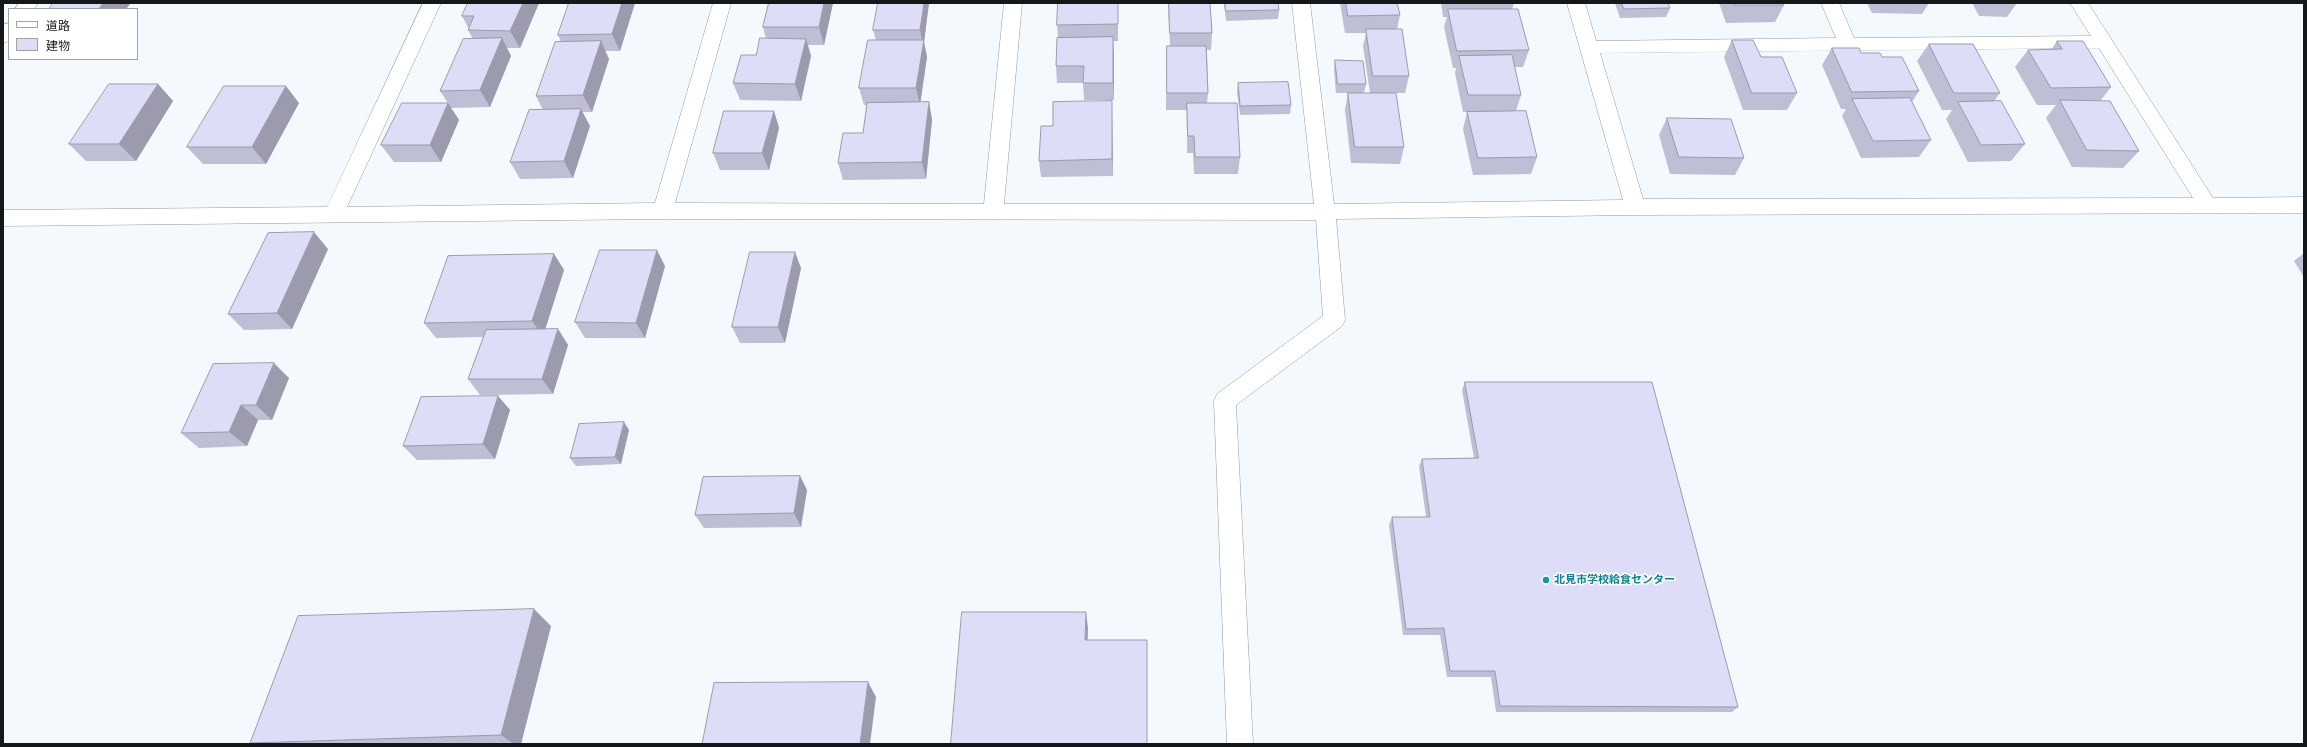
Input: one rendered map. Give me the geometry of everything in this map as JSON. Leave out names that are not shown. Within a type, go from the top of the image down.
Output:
[{"type":"street","points":[[334,213],[432,3]]},
{"type":"street","points":[[663,211],[722,3]]},
{"type":"street","points":[[993,210],[1013,3]]},
{"type":"street","points":[[1240,744],[1225,401],[1334,320],[1325,212],[1301,3]]},
{"type":"street","points":[[1576,3],[1590,47],[1635,207]]},
{"type":"street","points":[[1830,3],[1848,45]]},
{"type":"street","points":[[2079,3],[2207,204]]},
{"type":"street","points":[[1590,47],[2103,42]]},
{"type":"street","points":[[3,218],[334,213],[663,211],[993,210],[1325,212],[1635,207],[2207,204],[2304,205]]},
{"type":"building","points":[[53,3],[103,3],[100,8],[50,8]]},
{"type":"building","points":[[468,3],[523,3],[510,31],[468,30],[474,16],[462,16]]},
{"type":"building","points":[[569,3],[622,3],[612,34],[558,35]]},
{"type":"building","points":[[769,3],[824,3],[819,27],[763,27]]},
{"type":"building","points":[[878,3],[924,3],[920,30],[873,30]]},
{"type":"building","points":[[1058,3],[1118,3],[1118,24],[1057,25]]},
{"type":"building","points":[[1169,3],[1210,3],[1212,33],[1170,33]]},
{"type":"building","points":[[1225,3],[1278,3],[1279,10],[1226,11]]},
{"type":"building","points":[[1346,3],[1397,3],[1400,15],[1348,16]]},
{"type":"building","points":[[1622,3],[1668,3],[1670,8],[1624,9]]},
{"type":"building","points":[[1734,3],[1783,3],[1784,5],[1735,5]]},
{"type":"building","points":[[1448,9],[1518,9],[1529,50],[1457,51]]},
{"type":"building","points":[[1366,29],[1402,29],[1409,76],[1373,76]]},
{"type":"building","points":[[1113,37],[1113,83],[1083,83],[1084,66],[1056,66],[1057,38]]},
{"type":"building","points":[[502,38],[480,90],[440,91],[463,39]]},
{"type":"building","points":[[760,38],[806,39],[795,84],[733,83],[741,55],[756,55]]},
{"type":"building","points":[[868,40],[924,40],[916,88],[859,88]]},
{"type":"building","points":[[1732,40],[1753,40],[1761,57],[1782,57],[1797,93],[1752,93]]},
{"type":"building","points":[[601,41],[583,95],[536,96],[555,42]]},
{"type":"building","points":[[2057,41],[2083,41],[2111,87],[2051,88],[2028,50],[2062,49]]},
{"type":"building","points":[[1929,44],[1973,44],[2000,93],[1954,93]]},
{"type":"building","points":[[1167,46],[1206,46],[1208,93],[1167,93]]},
{"type":"building","points":[[1832,48],[1859,48],[1861,53],[1880,53],[1882,57],[1902,57],[1919,91],[1852,92]]},
{"type":"building","points":[[1512,55],[1521,95],[1468,95],[1459,56]]},
{"type":"building","points":[[1335,60],[1363,61],[1366,84],[1338,84]]},
{"type":"building","points":[[1288,82],[1291,105],[1240,106],[1238,83]]},
{"type":"building","points":[[109,84],[158,84],[119,144],[69,144]]},
{"type":"building","points":[[224,86],[286,86],[252,147],[187,147]]},
{"type":"building","points":[[1348,93],[1396,93],[1404,147],[1355,147]]},
{"type":"building","points":[[1910,98],[1931,140],[1873,141],[1852,99]]},
{"type":"building","points":[[2060,100],[2110,101],[2139,151],[2087,150]]},
{"type":"building","points":[[1112,101],[1112,159],[1039,161],[1041,126],[1053,126],[1053,102]]},
{"type":"building","points":[[2001,101],[2025,144],[1981,145],[1958,102]]},
{"type":"building","points":[[929,102],[922,162],[838,163],[843,133],[863,133],[867,103]]},
{"type":"building","points":[[402,103],[448,103],[430,145],[381,145]]},
{"type":"building","points":[[1187,103],[1237,103],[1240,157],[1195,157],[1194,136],[1188,136]]},
{"type":"building","points":[[581,109],[564,161],[510,162],[529,110]]},
{"type":"building","points":[[724,111],[774,111],[762,153],[713,153]]},
{"type":"building","points":[[1526,111],[1537,157],[1478,158],[1467,112]]},
{"type":"building","points":[[1667,118],[1731,119],[1744,158],[1679,157]]},
{"type":"building","points":[[314,232],[277,313],[228,314],[268,233]]},
{"type":"building","points":[[600,250],[657,250],[636,323],[575,322]]},
{"type":"building","points":[[750,252],[795,252],[778,327],[732,327]]},
{"type":"building","points":[[554,254],[532,321],[424,323],[448,256]]},
{"type":"building","points":[[558,329],[542,379],[468,379],[486,330]]},
{"type":"building","points":[[274,363],[256,405],[241,405],[229,432],[181,433],[213,364]]},
{"type":"building","name":"北見市学校給食センター","points":[[1465,382],[1652,382],[1738,707],[1500,706],[1495,671],[1450,671],[1444,628],[1406,629],[1392,517],[1430,517],[1422,459],[1478,458]]},
{"type":"building","points":[[498,396],[483,444],[403,446],[421,397]]},
{"type":"building","points":[[624,422],[615,457],[570,458],[579,424]]},
{"type":"building","points":[[800,476],[794,513],[695,515],[703,477]]},
{"type":"building","points":[[534,609],[501,735],[250,743],[298,616]]},
{"type":"building","points":[[962,612],[1086,612],[1085,640],[1147,640],[1147,744],[951,744]]},
{"type":"building","points":[[868,682],[860,744],[702,744],[714,683]]},
{"type":"place","name":"北見市学校給食センター","points":[[1546,580]]}]
